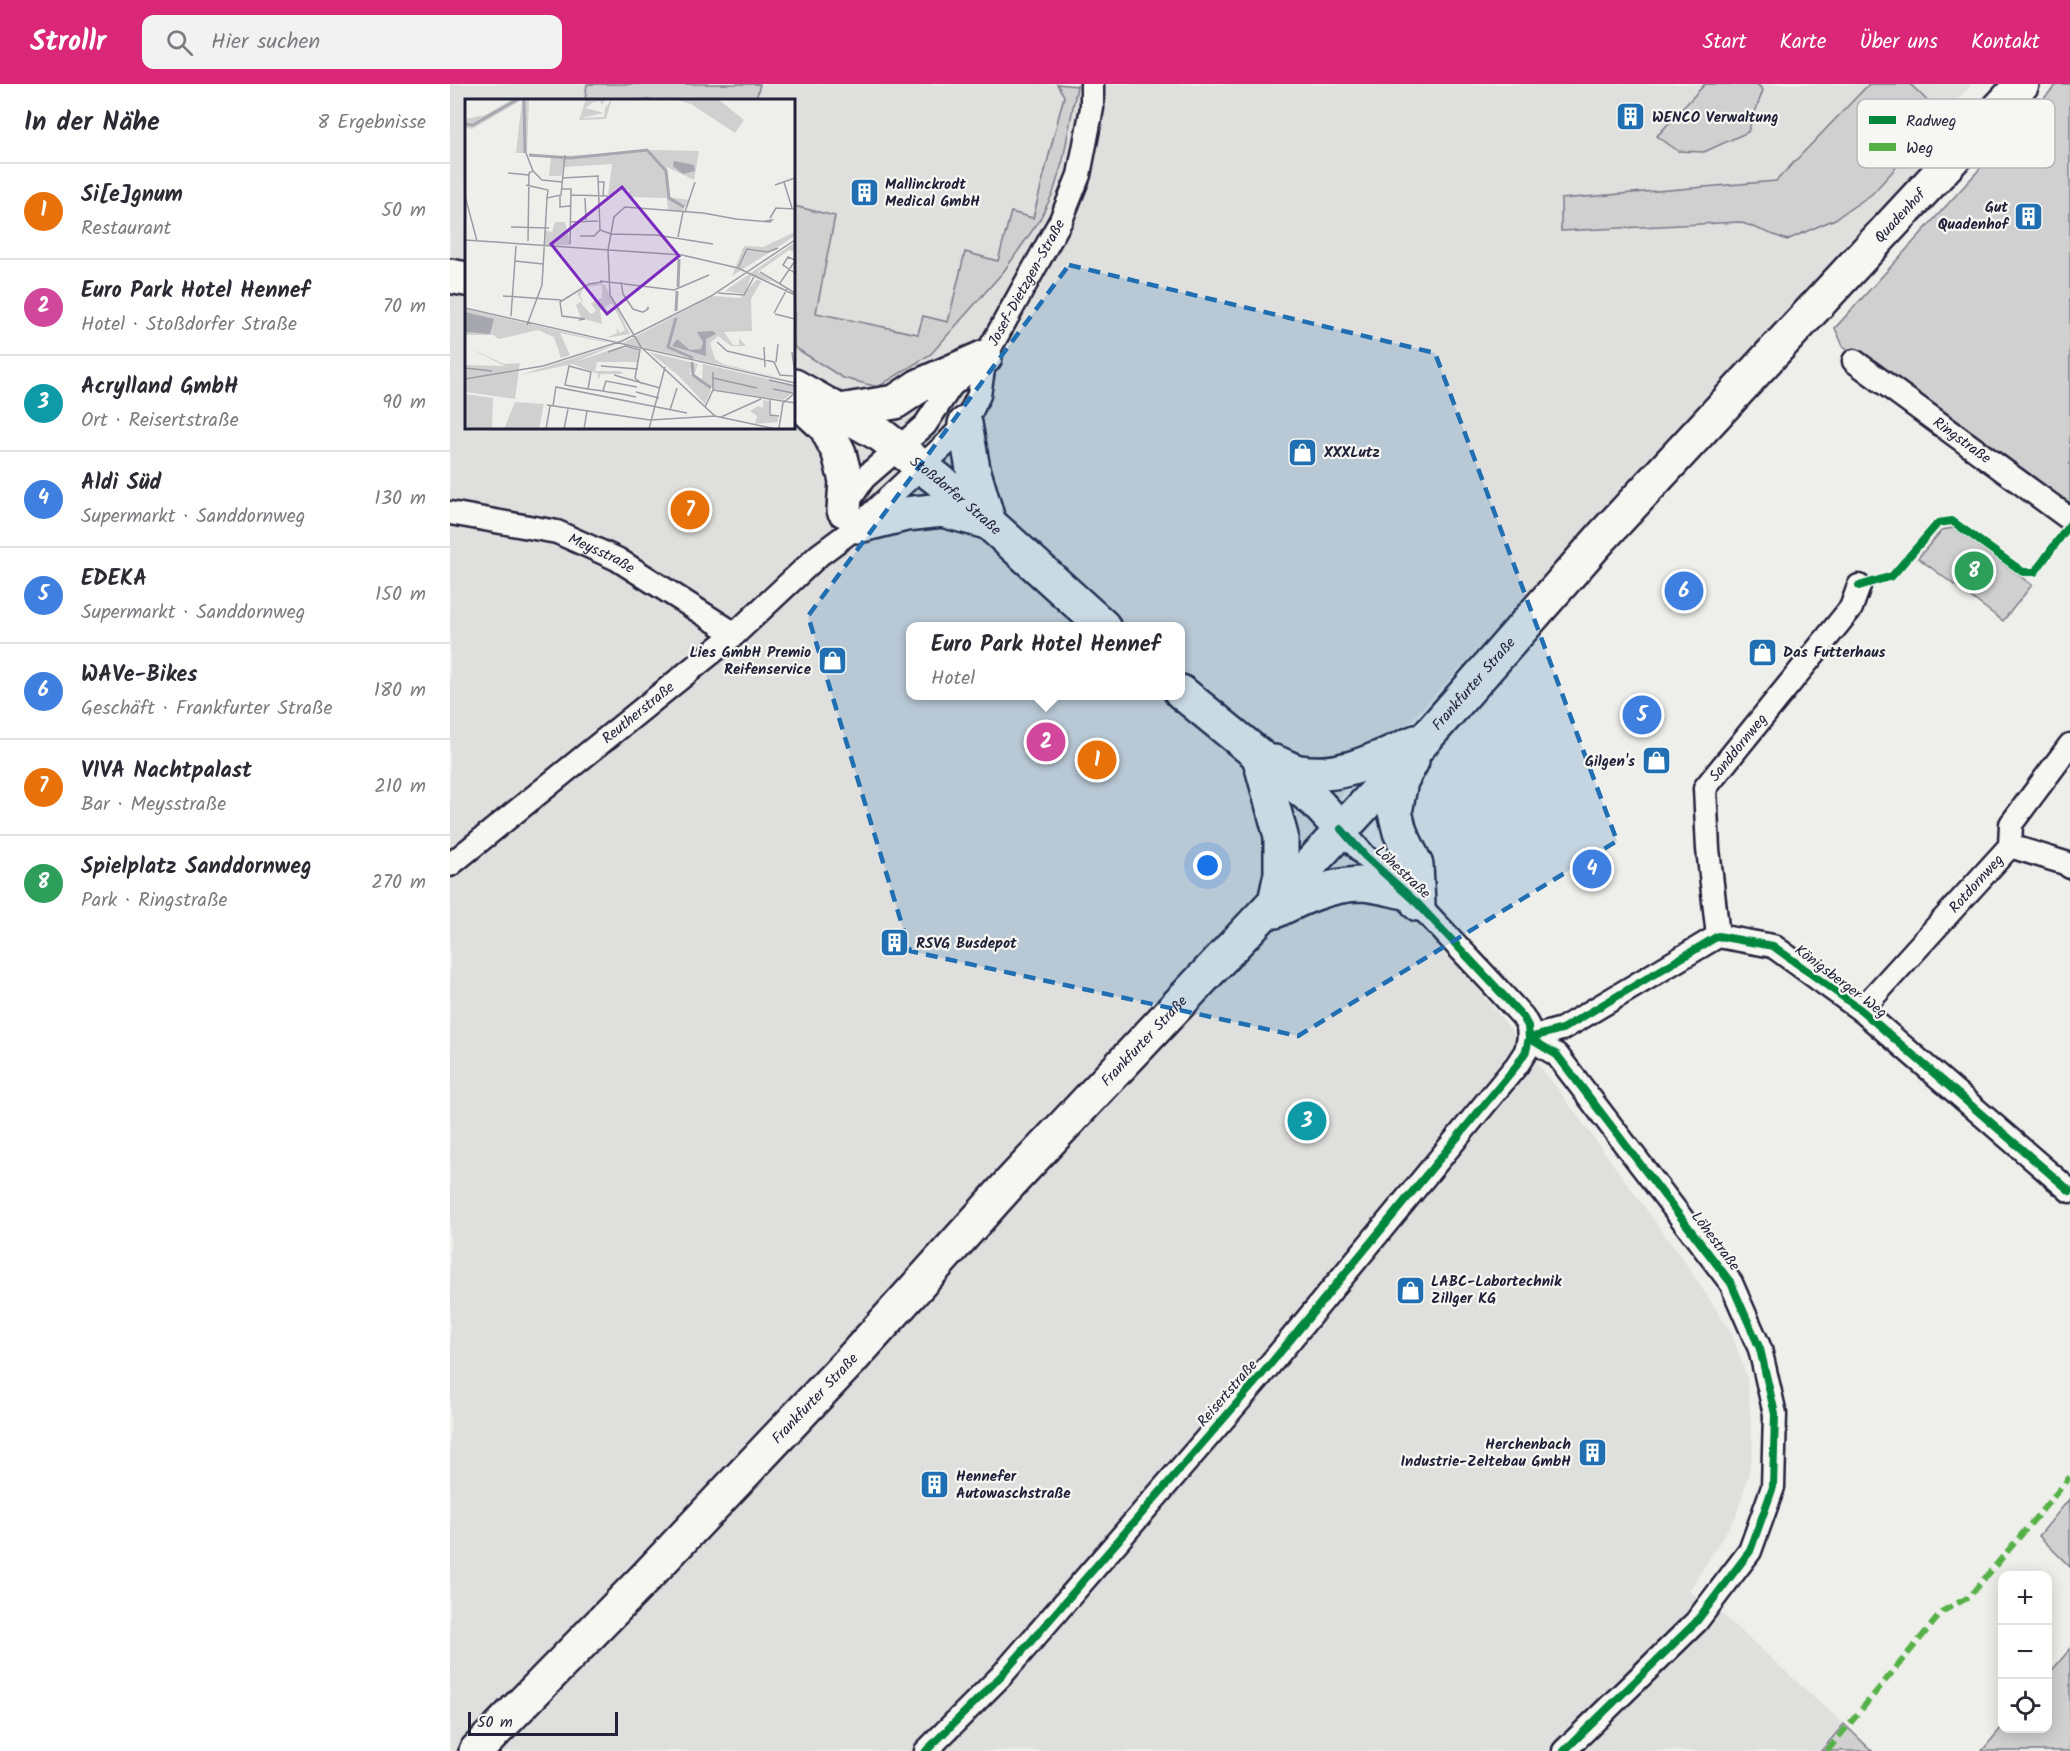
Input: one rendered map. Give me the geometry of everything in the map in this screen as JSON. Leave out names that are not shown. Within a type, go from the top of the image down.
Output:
[{"type":"main road","name":"Quadenhof","points":[[2008,99],[2022,84]]},
{"type":"main road","name":"Quadenhof","points":[[1802,322],[1944,168]]},
{"type":"main road","points":[[450,276],[465,279]]},
{"type":"main road","name":"Frankfurter Straße","points":[[476,1751],[646,1577],[842,1370],[1012,1181],[1425,739],[1572,570],[1802,322]]},
{"type":"main road","points":[[840,411],[895,402],[920,386],[985,357]]},
{"type":"main road","name":"Stoßdorfer Straße","points":[[795,387],[881,435],[989,522],[1098,622]]},
{"type":"main road","points":[[795,398],[826,427],[839,453],[846,481],[851,518],[942,510],[989,522]]},
{"type":"main road","points":[[965,424],[973,470],[989,522]]},
{"type":"main road","points":[[1185,695],[1316,802],[1341,829]]},
{"type":"main road","points":[[1259,756],[1298,772],[1345,771],[1425,739]]},
{"type":"main road","points":[[1267,910],[1332,888],[1360,884],[1411,898],[1416,865],[1400,832],[1395,812],[1401,781],[1425,739]]},
{"type":"main road","points":[[1259,756],[1281,836],[1281,874],[1267,910]]},
{"type":"street","name":"Josef-Dietzgen-Straße","points":[[910,458],[925,425],[951,386],[985,357],[1061,220],[1079,175],[1092,108],[1092,84]]},
{"type":"street","points":[[965,424],[979,395],[985,357]]},
{"type":"street","name":"Ringstraße","points":[[1854,361],[2070,519]]},
{"type":"street","name":"Reutherstraße","points":[[851,518],[864,478],[910,458],[965,424]]},
{"type":"street","name":"Reutherstraße","points":[[450,865],[735,634],[819,555],[851,518],[910,458]]},
{"type":"street","name":"Meysstraße","points":[[450,513],[557,532],[617,559],[735,634]]},
{"type":"street","name":"Sanddornweg","points":[[1718,936],[1708,849],[1705,788],[1851,608],[1858,586]]},
{"type":"street","name":"Rotdornweg","points":[[1861,1010],[2010,846],[2011,824],[2070,744]]},
{"type":"street","name":"Löhestraße","points":[[1341,829],[1365,856],[1411,898],[1523,1017],[1528,1026],[1529,1038],[1557,1055],[1731,1283],[1760,1349],[1775,1414],[1773,1487],[1750,1551],[1696,1622],[1564,1751]]},
{"type":"street","points":[[2010,846],[2065,863],[2070,867]]},
{"type":"street","points":[[1529,1038],[1562,1029],[1718,936]]},
{"type":"street","name":"Königsberger Weg","points":[[1718,936],[1773,946],[1861,1010],[2070,1191]]},
{"type":"street","name":"Reisertstraße","points":[[926,1751],[1001,1676],[1258,1379],[1517,1065],[1526,1051],[1529,1038]]},
{"type":"highlighted area","points":[[1069,265],[1435,353],[1617,841],[1298,1036],[910,951],[808,616]]},
{"type":"shaded area","points":[[450,84],[1972,84],[1958,99],[1857,99],[1857,168],[1923,168],[1332,806],[1557,1088],[1687,1265],[1732,1334],[1747,1378],[1753,1447],[1748,1477],[1736,1516],[1689,1591],[1723,1615],[1844,1724],[1821,1751],[450,1751]]},
{"type":"shaded area","points":[[587,84],[760,84],[756,99],[585,99]]},
{"type":"shaded area","points":[[1057,84],[1077,86],[1063,160],[1053,193],[1039,221],[1004,271],[931,354],[878,387],[843,378],[795,348],[795,206],[835,216],[816,313],[918,334],[923,316],[948,322],[965,252],[998,261],[1011,212],[1033,218],[1064,96]]},
{"type":"shaded area","points":[[1705,84],[1757,84],[1763,90],[1748,132],[1704,152],[1678,151],[1657,136]]},
{"type":"shaded area","points":[[1869,84],[1910,84],[1925,99],[1857,99],[1857,168],[1896,168],[1872,194],[1835,219],[1787,240],[1740,222],[1561,231],[1561,199],[1776,181]]},
{"type":"shaded area","points":[[2057,84],[2070,84],[2070,503],[1843,346],[1835,328],[1981,168],[2055,168],[2055,99],[2043,99]]},
{"type":"shaded area","points":[[1953,528],[2032,585],[2003,621],[1918,558],[1942,530]]},
{"type":"shaded area","points":[[2070,1498],[2070,1567],[2039,1536]]},
{"type":"shaded area","points":[[2070,1649],[2070,1751],[1982,1751],[1998,1732],[2052,1733],[2052,1670]]},
{"type":"shaded area","points":[[1844,1724],[1872,1751],[1821,1751]]},
{"type":"marked path","points":[[1827,1751],[1943,1611],[1969,1597],[2070,1477]]},
{"type":"cycle path","points":[[1859,586],[1892,576],[1938,523],[1952,521],[2023,572],[2035,572],[2070,524]]},
{"type":"cycle path","points":[[1341,829],[1365,856],[1418,904],[1523,1017],[1528,1026],[1529,1038],[1557,1055],[1731,1283],[1760,1349],[1775,1414],[1773,1487],[1750,1551],[1696,1622],[1564,1751]]},
{"type":"cycle path","points":[[926,1751],[1001,1676],[1258,1379],[1517,1065],[1526,1051],[1529,1038],[1562,1029],[1718,936],[1773,946],[1861,1010],[2070,1191]]},
{"type":"place","name":"WENCO Verwaltung","points":[[1631,117]]},
{"type":"place","name":"Mallinckrodt Medical GmbH","points":[[864,193]]},
{"type":"place","name":"Gut Quadenhof","points":[[2029,216]]},
{"type":"place","name":"XXXLutz","points":[[1303,452]]},
{"type":"place","name":"VIVA Nachtpalast","points":[[690,510]]},
{"type":"place","name":"Spielplatz Sanddornweg","points":[[1974,571]]},
{"type":"place","name":"WAVe-Bikes","points":[[1684,591]]},
{"type":"place","name":"Das Futterhaus","points":[[1762,652]]},
{"type":"place","name":"Lies GmbH Premio Reifenservice","points":[[832,661]]},
{"type":"place","name":"EDEKA","points":[[1642,715]]},
{"type":"place","name":"Euro Park Hotel Hennef","points":[[1046,742]]},
{"type":"place","name":"Si[e]gnum","points":[[1097,760]]},
{"type":"place","name":"Gilgen's","points":[[1656,761]]},
{"type":"place","name":"Aldi Süd","points":[[1592,869]]},
{"type":"place","name":"RSVG Busdepot","points":[[895,943]]},
{"type":"place","name":"Acrylland GmbH","points":[[1307,1121]]},
{"type":"place","name":"LABC-Labortechnik Zillger KG","points":[[1410,1290]]},
{"type":"place","name":"Herchenbach Industrie-Zeltebau GmbH","points":[[1592,1453]]},
{"type":"place","name":"Hennefer Autowaschstraße","points":[[935,1485]]}]
